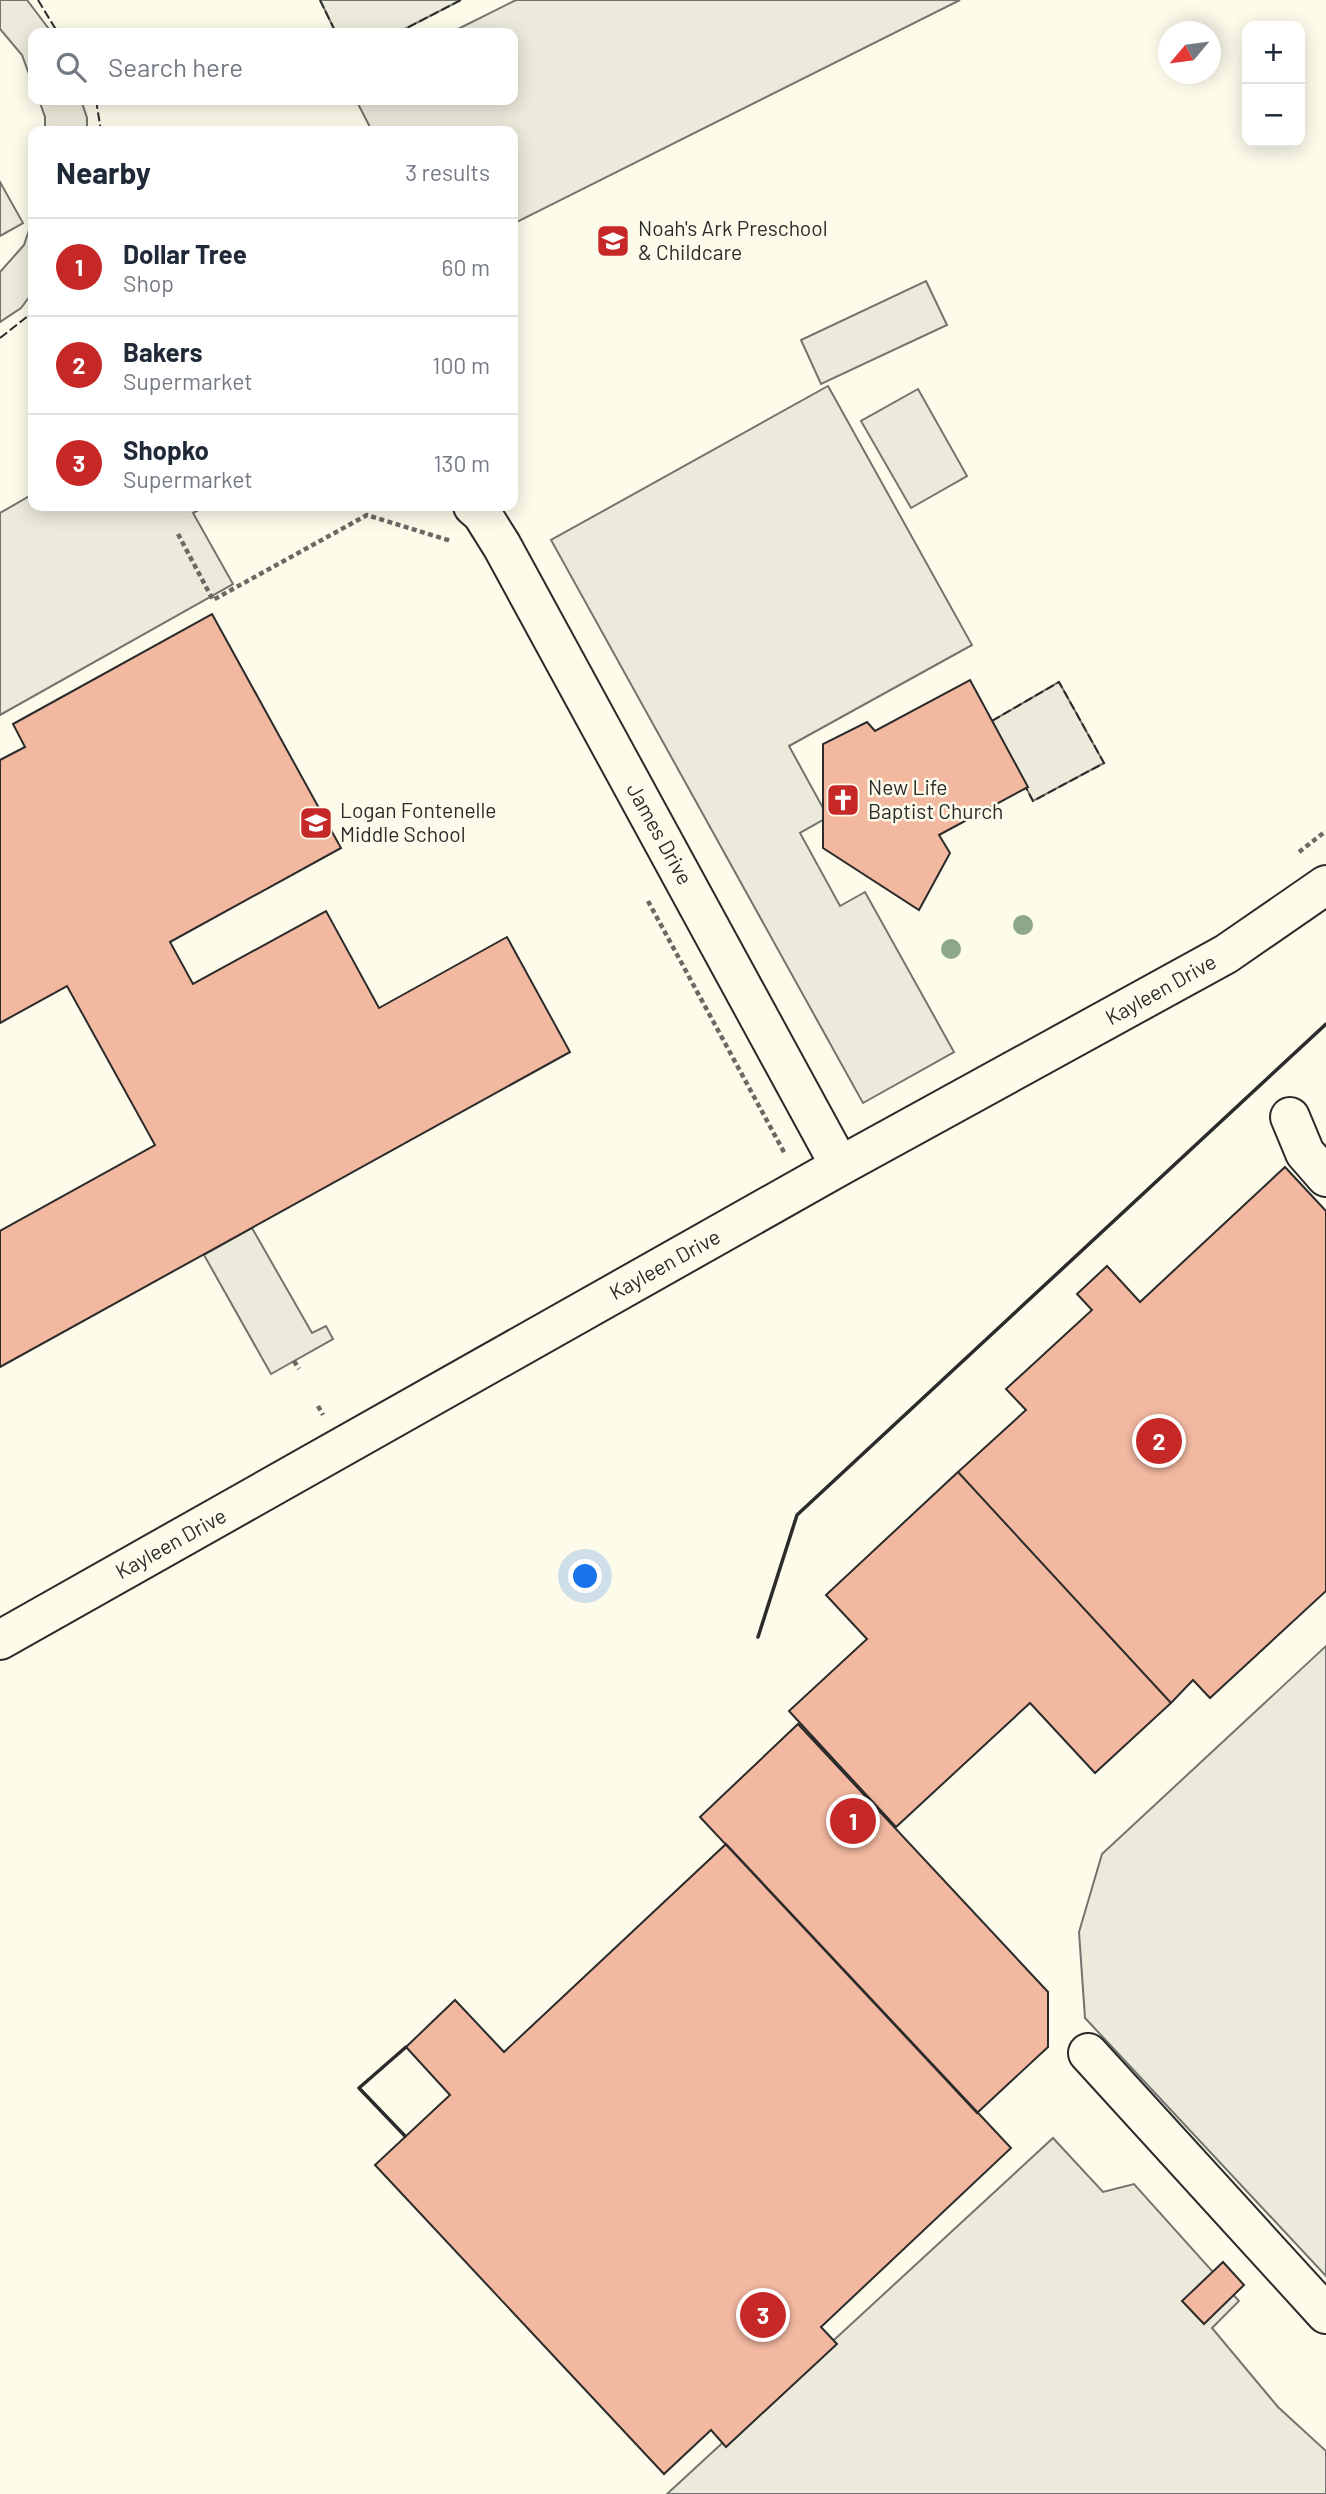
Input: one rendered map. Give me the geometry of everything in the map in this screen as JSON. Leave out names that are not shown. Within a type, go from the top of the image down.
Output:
[{"type":"street","name":"James Drive","points":[[479,511],[502,546],[840,1166]]},
{"type":"street","name":"Kayleen Drive","points":[[0,1640],[840,1166],[1226,954],[1326,885]]},
{"type":"street","points":[[1290,1117],[1305,1153],[1326,1177]]},
{"type":"street","points":[[1088,2053],[1326,2314]]},
{"type":"path","points":[[178,534],[213,600],[367,515],[454,542]]},
{"type":"path","points":[[1296,855],[1326,831]]},
{"type":"path","points":[[645,897],[784,1154],[821,1133]]},
{"type":"path","points":[[294,1361],[299,1369]]},
{"type":"shaded area","points":[[0,0],[27,0],[48,28],[28,28],[28,71],[22,55],[0,29]]},
{"type":"shaded area","points":[[320,0],[461,0],[407,28],[334,28]]},
{"type":"shaded area","points":[[516,0],[960,0],[518,221],[518,126],[369,126],[359,105],[518,105],[518,28],[460,28]]},
{"type":"shaded area","points":[[41,105],[83,105],[87,126],[45,126]]},
{"type":"shaded area","points":[[0,182],[23,223],[0,236]]},
{"type":"shaded area","points":[[28,233],[28,299],[21,308],[0,322],[0,272],[24,245]]},
{"type":"shaded area","points":[[926,281],[947,325],[821,384],[801,340]]},
{"type":"shaded area","points":[[828,386],[972,645],[789,746],[828,817],[800,833],[840,906],[865,892],[954,1052],[863,1103],[551,540]]},
{"type":"shaded area","points":[[918,389],[967,476],[911,508],[861,421]]},
{"type":"shaded area","points":[[28,497],[28,511],[197,511],[193,513],[233,584],[0,715],[0,513]]},
{"type":"shaded area","points":[[1059,682],[1104,763],[1033,801],[992,721]]},
{"type":"shaded area","points":[[252,1228],[312,1333],[326,1326],[333,1339],[271,1374],[204,1255]]},
{"type":"shaded area","points":[[1326,1646],[1326,2276],[1085,2018],[1079,1932],[1102,1854]]},
{"type":"shaded area","points":[[1053,2138],[1103,2192],[1134,2184],[1239,2301],[1212,2328],[1278,2407],[1326,2451],[1326,2494],[667,2494]]},
{"type":"building","name":"Logan Fontenelle Middle School","points":[[212,614],[341,848],[170,942],[193,984],[326,911],[379,1008],[507,937],[570,1052],[0,1367],[0,1231],[155,1145],[67,986],[0,1023],[0,760],[25,747],[13,724]]},
{"type":"building","points":[[970,680],[1028,787],[939,835],[950,853],[919,910],[823,848],[823,744],[867,722],[875,731]]},
{"type":"building","points":[[1285,1167],[1326,1211],[1326,1591],[1210,1698],[1193,1680],[1171,1703],[958,1472],[1026,1410],[1006,1389],[1092,1310],[1077,1294],[1107,1266],[1140,1302]]},
{"type":"building","points":[[958,1472],[1171,1703],[1095,1773],[1030,1703],[896,1827],[789,1711],[867,1639],[826,1595]]},
{"type":"building","points":[[798,1724],[1048,1992],[1048,2047],[977,2113],[700,1817]]},
{"type":"building","points":[[726,1844],[1011,2148],[821,2327],[837,2344],[726,2447],[711,2430],[664,2474],[375,2165],[450,2095],[406,2047],[455,2000],[504,2052]]},
{"type":"building","points":[[1223,2262],[1244,2285],[1204,2324],[1182,2301]]},
{"type":"fence","points":[[38,0],[55,28]]},
{"type":"fence","points":[[320,0],[334,28]]},
{"type":"fence","points":[[407,28],[461,0]]},
{"type":"fence","points":[[97,105],[100,126]]},
{"type":"fence","points":[[0,338],[28,316]]},
{"type":"fence","points":[[992,721],[1059,682],[1104,763],[1033,801],[1026,788]]},
{"type":"wall","points":[[758,1637],[797,1515],[1326,1024]]},
{"type":"wall","points":[[405,2136],[359,2088],[406,2047]]},
{"type":"place","name":"Noah's Ark Preschool & Childcare","points":[[613,241]]},
{"type":"place","name":"New Life Baptist Church","points":[[843,800]]},
{"type":"place","name":"Logan Fontenelle Middle School","points":[[316,823]]},
{"type":"place","name":"Bakers","points":[[1159,1441]]},
{"type":"place","name":"Dollar Tree","points":[[853,1821]]},
{"type":"place","name":"Shopko","points":[[763,2315]]}]
